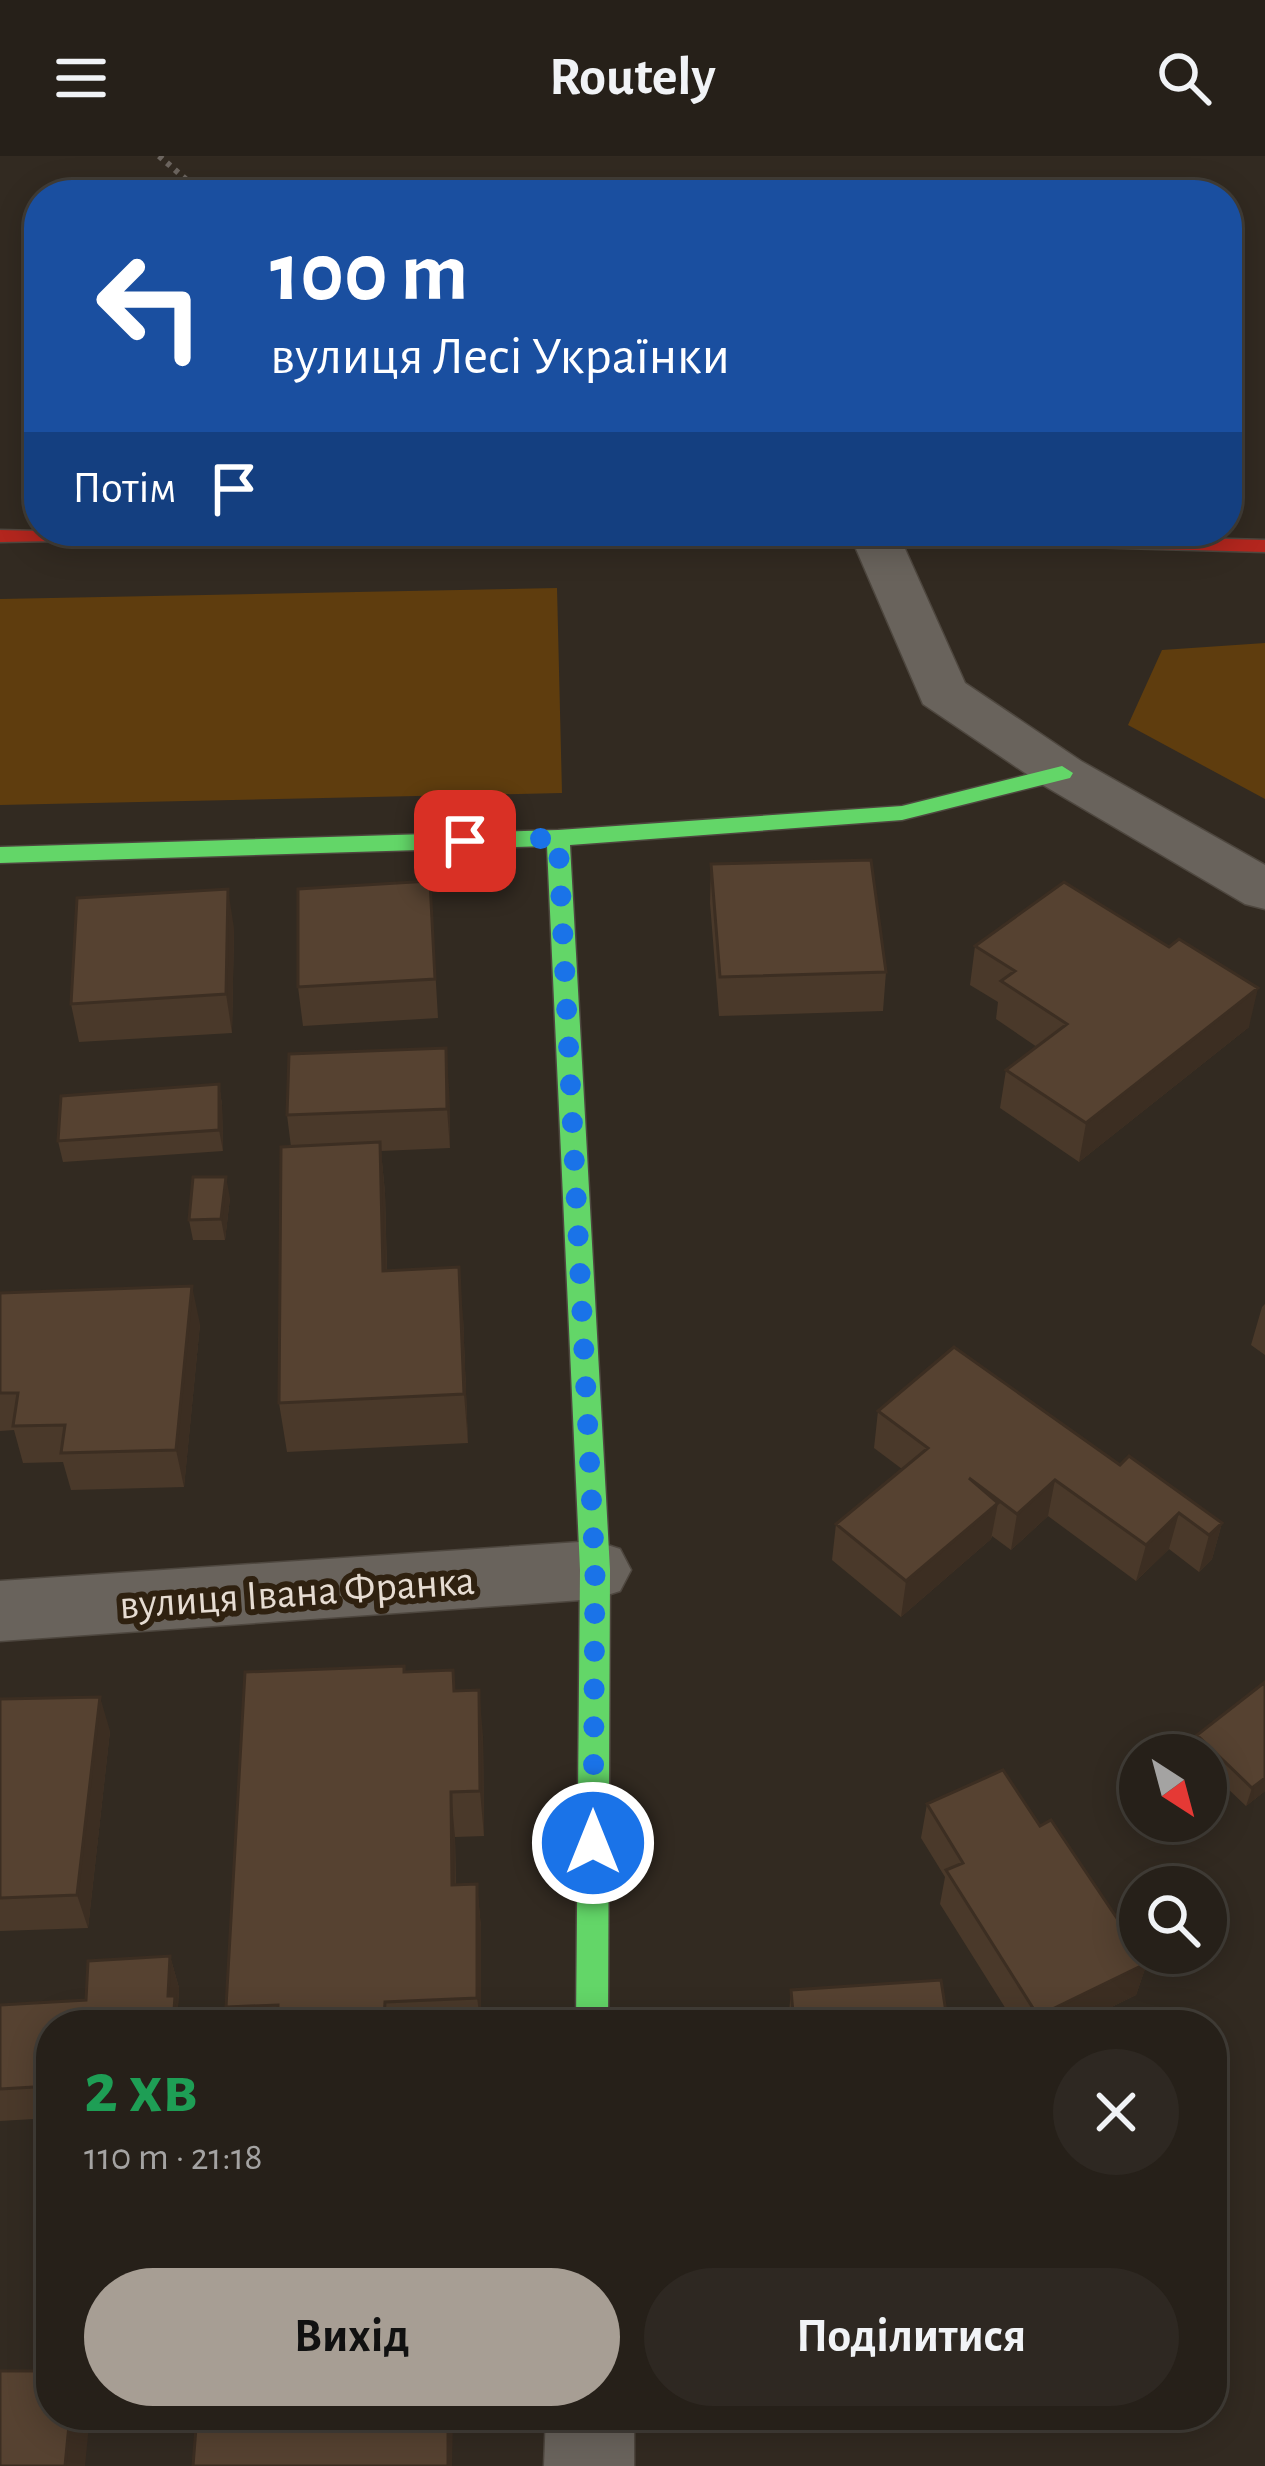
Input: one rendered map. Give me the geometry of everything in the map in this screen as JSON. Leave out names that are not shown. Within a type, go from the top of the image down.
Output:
[{"type":"street","points":[[880,546],[942,692],[1062,773],[1265,890]]},
{"type":"street","points":[[0,855],[558,838],[902,813],[1062,773]]},
{"type":"street","points":[[558,838],[595,1570],[592,2010]]},
{"type":"street","name":"вулиця Івана Франка","points":[[0,1611],[595,1570]]},
{"type":"street","points":[[589,2466],[590,2430]]},
{"type":"path","points":[[159,156],[187,180]]},
{"type":"shaded area","points":[[557,588],[562,793],[0,805],[0,599]]},
{"type":"shaded area","points":[[1265,643],[1265,799],[1128,725],[1162,650]]},
{"type":"building","points":[[871,860],[886,972],[720,977],[711,864]]},
{"type":"building","points":[[430,881],[435,979],[298,987],[298,889]]},
{"type":"building","points":[[1064,882],[1169,947],[1179,939],[1258,988],[1086,1123],[1006,1070],[1067,1024],[1001,981],[1015,971],[975,946]]},
{"type":"building","points":[[228,889],[226,994],[71,1004],[77,898]]},
{"type":"building","points":[[446,1048],[447,1109],[287,1115],[289,1054]]},
{"type":"building","points":[[219,1084],[219,1130],[58,1141],[61,1096]]},
{"type":"building","points":[[380,1142],[383,1271],[459,1267],[464,1394],[279,1403],[281,1147]]},
{"type":"building","points":[[193,1177],[226,1177],[221,1219],[189,1220]]},
{"type":"building","points":[[192,1286],[176,1450],[61,1453],[65,1425],[13,1426],[18,1393],[0,1393],[0,1293]]},
{"type":"building","points":[[954,1347],[1120,1465],[1129,1456],[1222,1523],[1209,1535],[1179,1513],[1146,1545],[1055,1480],[1017,1514],[969,1478],[998,1503],[906,1581],[836,1524],[928,1448],[878,1411]]},
{"type":"building","points":[[404,1666],[404,1672],[453,1670],[454,1691],[479,1690],[480,1791],[451,1792],[452,1885],[477,1884],[477,1998],[385,2002],[385,2010],[226,2007],[245,1672]]},
{"type":"building","points":[[1265,1682],[1265,1778],[1252,1788],[1227,1764],[1227,1734],[1198,1734]]},
{"type":"building","points":[[100,1697],[77,1895],[0,1898],[0,1699]]},
{"type":"building","points":[[1003,1770],[1040,1826],[1051,1820],[1119,1921],[1119,1974],[1124,1974],[1050,2010],[1034,2010],[946,1870],[963,1863],[927,1804]]},
{"type":"building","points":[[170,1956],[168,1996],[175,1996],[174,2010],[36,2010],[36,2087],[0,2089],[0,2005],[86,2000],[88,1961]]},
{"type":"building","points":[[941,1980],[946,2010],[793,2010],[791,1990]]},
{"type":"building","points":[[0,2371],[36,2371],[36,2430],[69,2430],[65,2466],[0,2466]]},
{"type":"building","points":[[196,2430],[448,2430],[448,2466],[193,2466]]},
{"type":"traffic: fast","points":[[0,855],[558,838],[902,813],[1062,773]]},
{"type":"traffic: fast","points":[[558,838],[595,1570],[592,2010]]},
{"type":"traffic: jam","points":[[0,536],[24,536]]},
{"type":"traffic: jam","points":[[1242,545],[1265,546]]},
{"type":"route","points":[[465,841],[558,838],[595,1570],[593,1843]]}]
